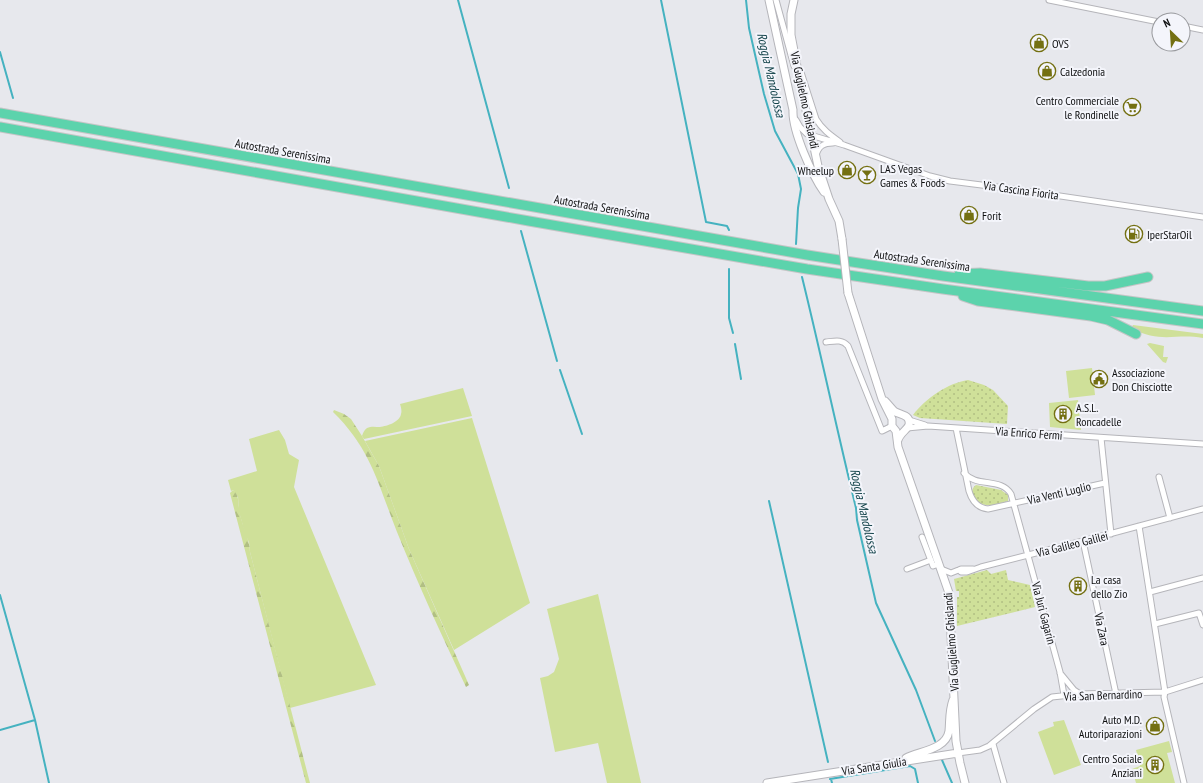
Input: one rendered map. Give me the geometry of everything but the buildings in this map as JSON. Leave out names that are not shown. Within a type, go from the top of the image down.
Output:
[{"type":"highway","name":"Autostrada Serenissima","points":[[0,112],[807,255],[943,276],[1203,310]]},
{"type":"highway","points":[[0,127],[544,224],[807,269],[1203,324]]},
{"type":"highway","points":[[943,276],[980,272],[1088,286],[1105,286],[1148,277]]},
{"type":"highway","points":[[943,289],[978,301],[1091,316],[1108,320],[1136,334]]},
{"type":"street","name":"Via Guglielmo Ghislandi","points":[[769,0],[793,110],[794,124],[801,147],[822,189],[829,199]]},
{"type":"street","points":[[776,0],[788,46],[800,82]]},
{"type":"street","name":"Via Guglielmo Ghislandi","points":[[794,0],[790,24],[793,45],[809,123],[813,135],[816,156],[829,199],[839,221],[848,293],[879,391],[885,407],[898,427]]},
{"type":"street","points":[[1050,0],[1151,20]]},
{"type":"street","points":[[1191,28],[1203,30]]},
{"type":"street","points":[[793,45],[816,119],[826,132],[844,145]]},
{"type":"street","points":[[793,110],[800,127],[807,134],[844,145]]},
{"type":"street","points":[[800,127],[806,127],[809,123]]},
{"type":"street","points":[[816,156],[818,149],[823,145],[832,143],[844,145]]},
{"type":"street","name":"Via Cascina Fiorita","points":[[844,145],[930,176],[950,181],[1203,217]]},
{"type":"street","points":[[826,342],[839,341],[844,342],[848,346],[882,431],[898,427]]},
{"type":"street","name":"Via Guglielmo Ghislandi","points":[[879,391],[889,406],[898,414],[906,416],[909,420],[909,424],[898,427]]},
{"type":"street","name":"Via Guglielmo Ghislandi","points":[[898,414],[898,447],[949,593],[951,605],[954,697],[958,753],[965,783]]},
{"type":"street","name":"Via Enrico Fermi","points":[[909,420],[928,426]]},
{"type":"street","name":"Via Enrico Fermi","points":[[898,427],[928,426],[1203,444]]},
{"type":"street","points":[[956,428],[968,491]]},
{"type":"street","name":"Via Venti Luglio","points":[[1101,438],[1111,534]]},
{"type":"street","points":[[964,473],[971,480],[977,482]]},
{"type":"street","points":[[1159,477],[1170,518]]},
{"type":"street","points":[[968,491],[973,484],[977,482]]},
{"type":"street","name":"Via Juri Gagarin","points":[[977,482],[1003,486],[1008,489],[1060,672],[1064,695]]},
{"type":"street","name":"Via Venti Luglio","points":[[968,491],[971,499],[977,506],[982,509],[988,509],[1105,483]]},
{"type":"street","name":"Via Galileo Galilei","points":[[940,566],[951,573],[959,570],[960,572],[964,573],[974,569],[1203,509]]},
{"type":"street","points":[[1139,526],[1165,692],[1164,697],[1184,783]]},
{"type":"street","points":[[922,537],[933,566],[940,566]]},
{"type":"street","name":"Via Zara","points":[[1083,541],[1116,694]]},
{"type":"street","points":[[906,569],[931,560]]},
{"type":"street","points":[[1150,592],[1203,578]]},
{"type":"street","points":[[1155,624],[1199,613],[1203,625]]},
{"type":"street","name":"Via Juri Gagarin","points":[[1060,672],[1074,690],[1080,694]]},
{"type":"street","name":"Via San Bernardino","points":[[958,753],[980,750],[993,744],[1042,703],[1052,697],[1080,694],[1165,692],[1203,680]]},
{"type":"street","name":"Via Guglielmo Ghislandi","points":[[900,762],[914,754],[938,746],[945,740],[949,732],[950,709],[954,697]]},
{"type":"street","points":[[993,744],[1004,783]]},
{"type":"street","name":"Via Santa Giulia","points":[[767,783],[958,753]]},
{"type":"green space","points":[[1133,325],[1203,334],[1203,338],[1151,336],[1131,328]]},
{"type":"green space","points":[[1150,343],[1164,346],[1163,357],[1168,357],[1166,363],[1163,362],[1147,344]]},
{"type":"green space","points":[[1092,368],[1095,395],[1069,398],[1066,371]]},
{"type":"green space","points":[[968,380],[984,385],[993,390],[1008,406],[1007,424],[920,418],[913,415],[924,403],[938,392],[953,384]]},
{"type":"green space","points":[[463,388],[472,416],[364,439],[362,436],[367,428],[386,426],[398,419],[401,413],[400,404]]},
{"type":"green space","points":[[1078,400],[1081,430],[1050,427],[1049,403]]},
{"type":"green space","points":[[334,410],[351,419],[379,466],[409,549],[469,685],[466,687],[413,571],[372,468],[356,440],[333,412]]},
{"type":"green space","points":[[472,418],[530,603],[454,650],[409,549],[379,466],[365,441]]},
{"type":"green space","points":[[279,430],[285,440],[289,454],[299,460],[294,487],[376,685],[290,708],[250,552],[249,542],[239,512],[238,497],[233,490],[231,491],[228,480],[257,471],[249,439]]},
{"type":"green space","points":[[976,485],[1001,490],[1008,495],[1008,501],[991,505],[979,503],[974,498],[972,493],[972,490]]},
{"type":"green space","points":[[233,490],[238,498],[241,519],[250,547],[250,552],[310,783],[306,783],[230,493]]},
{"type":"green space","points":[[987,570],[991,574],[1006,570],[1008,580],[1030,585],[1035,607],[957,626],[957,597],[959,597],[959,591],[956,591],[954,579]]},
{"type":"green space","points":[[598,594],[641,783],[607,783],[598,743],[555,752],[540,678],[548,676],[554,672],[559,659],[547,609]]},
{"type":"green space","points":[[1064,720],[1081,765],[1054,775],[1038,732],[1054,726],[1053,722]]},
{"type":"green space","points":[[1169,741],[1172,752],[1167,753],[1175,783],[1136,783],[1132,769],[1140,766],[1136,750]]},
{"type":"waterway","points":[[458,0],[509,188]]},
{"type":"waterway","points":[[661,0],[706,222],[727,226],[729,230]]},
{"type":"waterway","name":"Roggia Mandolossa","points":[[746,0],[749,28],[764,94],[775,131],[798,174],[801,189],[798,208],[796,244]]},
{"type":"waterway","points":[[0,52],[13,98]]},
{"type":"waterway","points":[[521,231],[557,361]]},
{"type":"waterway","points":[[729,269],[729,318],[733,333]]},
{"type":"waterway","name":"Roggia Mandolossa","points":[[802,277],[856,508],[857,520],[876,603],[916,690],[935,741]]},
{"type":"waterway","points":[[735,344],[741,379]]},
{"type":"waterway","points":[[560,370],[582,434]]},
{"type":"waterway","points":[[769,501],[828,762]]},
{"type":"waterway","points":[[0,595],[35,720],[49,783]]},
{"type":"waterway","points":[[0,730],[35,720]]},
{"type":"waterway","name":"Roggia Mandolossa","points":[[942,760],[952,783]]},
{"type":"waterway","points":[[830,779],[910,766],[915,769],[918,783]]},
{"type":"waterway","points":[[831,779],[832,783]]},
{"type":"place","name":"OVS","points":[[1039,43]]},
{"type":"place","name":"Calzedonia","points":[[1047,71]]},
{"type":"place","name":"Centro Commerciale le Rondinelle","points":[[1132,107]]},
{"type":"place","name":"Wheelup","points":[[847,170]]},
{"type":"place","name":"LAS Vegas Games & Foods","points":[[867,175]]},
{"type":"place","name":"Forit","points":[[969,215]]},
{"type":"place","name":"IperStarOil","points":[[1134,234]]},
{"type":"place","name":"Associazione Don Chisciotte","points":[[1099,379]]},
{"type":"place","name":"A.S.L. Roncadelle","points":[[1063,414]]},
{"type":"place","name":"La casa dello Zio","points":[[1078,586]]},
{"type":"place","name":"Auto M.D. Autoriparazioni","points":[[1155,726]]},
{"type":"place","name":"Centro Sociale Anziani","points":[[1155,765]]}]
